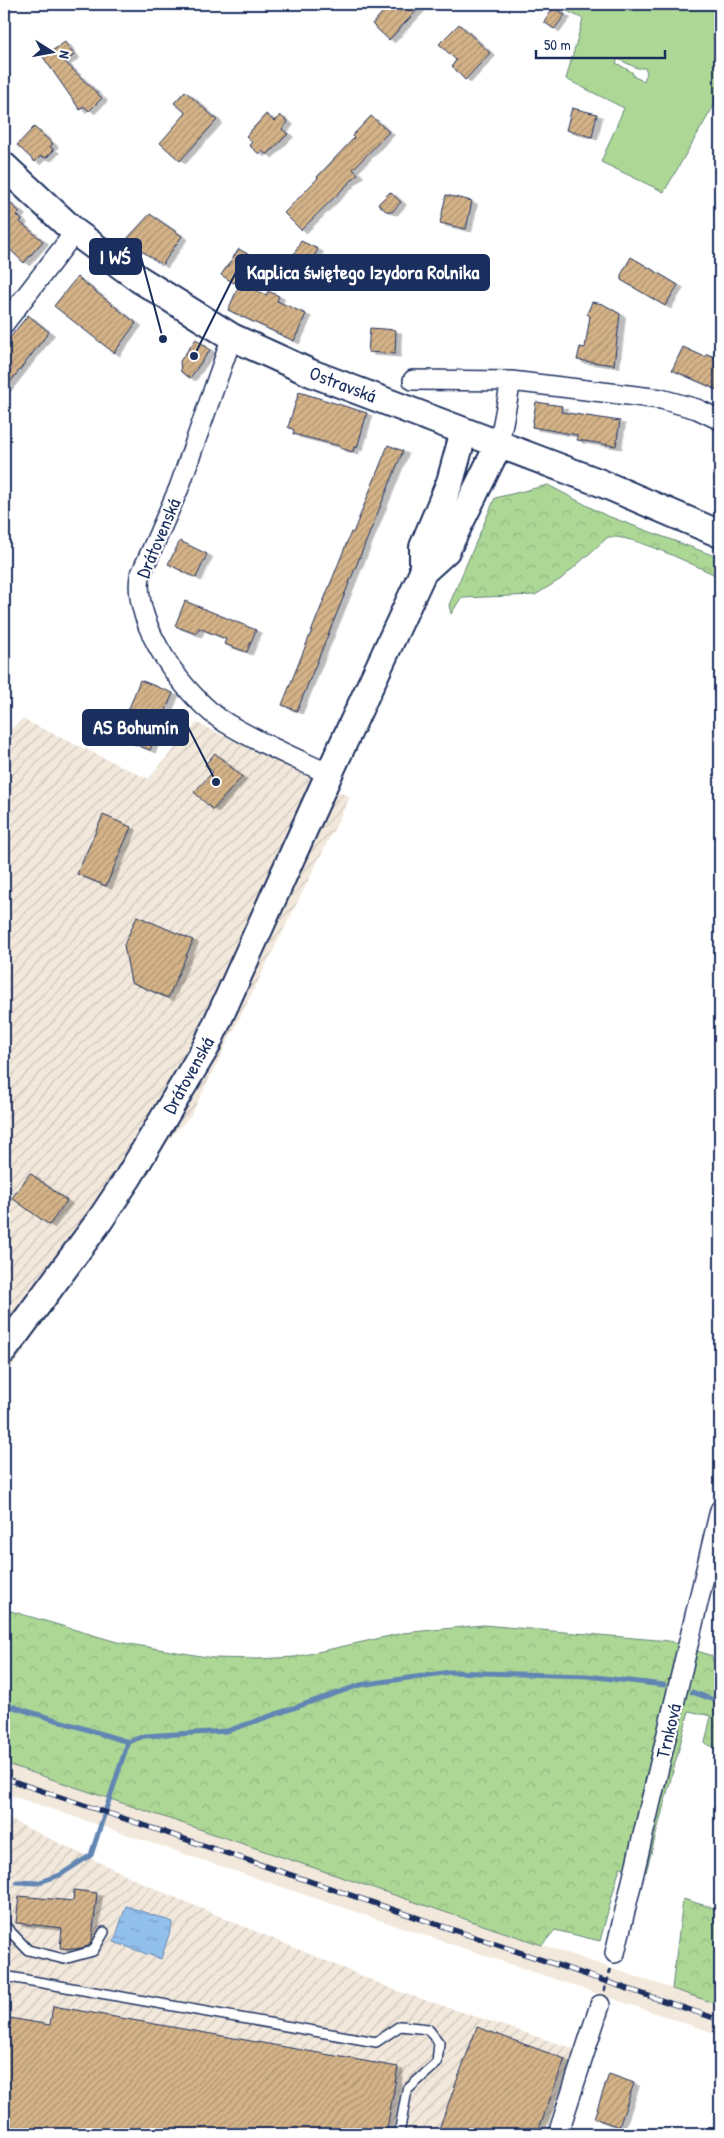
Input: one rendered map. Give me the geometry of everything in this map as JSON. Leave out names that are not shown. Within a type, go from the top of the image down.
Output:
[{"type":"street","name":"Ostravská","points":[[4,166],[75,232],[139,279],[232,337],[312,372],[601,483],[720,534]]},
{"type":"street","points":[[4,324],[75,232]]},
{"type":"street","name":"Drátovenská","points":[[232,337],[180,488],[140,576],[138,588],[140,603],[150,633],[166,659],[184,683],[204,704],[225,723],[329,774]]},
{"type":"street","points":[[413,380],[511,381],[661,398],[697,409],[720,420]]},
{"type":"street","points":[[499,444],[511,381]]},
{"type":"street","name":"Drátovenská","points":[[423,572],[423,547],[450,482],[464,430]]},
{"type":"street","name":"Drátovenská","points":[[4,1350],[100,1220],[128,1178],[206,1046],[423,572],[446,550],[499,444]]},
{"type":"street","name":"Trnková","points":[[615,1953],[720,1510]]},
{"type":"street","points":[[558,2134],[602,1998]]},
{"type":"lane","points":[[4,1925],[28,1950],[64,1959],[93,1951],[104,1932]]},
{"type":"lane","points":[[4,1976],[376,2042],[400,2026],[428,2029],[439,2043],[437,2063],[407,2090],[399,2134]]},
{"type":"path","points":[[602,1998],[609,1975]]},
{"type":"shaded area","points":[[22,719],[148,779],[197,723],[350,797],[191,1115],[172,1136],[111,1228],[4,1378],[4,736]]},
{"type":"shaded area","points":[[4,1763],[720,2005],[720,2035],[4,1793]]},
{"type":"shaded area","points":[[4,1817],[162,1892],[400,1992],[575,2049],[545,2134],[4,2134]]},
{"type":"green space","points":[[553,4],[720,4],[720,95],[664,192],[601,162],[624,108],[566,79],[583,19]],"holes":[[[618,59],[637,68],[645,68],[647,72],[644,81],[634,77],[632,72],[616,63]]]},
{"type":"green space","points":[[548,485],[605,515],[720,558],[720,577],[648,545],[619,537],[608,537],[561,579],[535,595],[461,598],[451,614],[449,605],[495,498]]},
{"type":"green space","points":[[4,1609],[117,1642],[213,1658],[257,1659],[295,1657],[403,1633],[483,1625],[669,1641],[712,1656],[713,1662],[720,1664],[720,1751],[705,1743],[711,1716],[689,1711],[646,1872],[620,1867],[600,1941],[555,1930],[542,1945],[4,1763]]},
{"type":"green space","points":[[683,1899],[720,1910],[720,2005],[672,1989]]},
{"type":"water","points":[[126,1906],[173,1922],[161,1959],[114,1942]]},
{"type":"building","points":[[390,4],[423,4],[389,40],[372,24]]},
{"type":"building","points":[[554,7],[565,15],[554,29],[544,22]]},
{"type":"building","points":[[459,24],[490,53],[465,80],[452,66],[456,60],[439,44]]},
{"type":"building","points":[[65,42],[74,55],[65,62],[102,98],[89,111],[84,106],[80,110],[43,57]]},
{"type":"building","points":[[185,91],[217,120],[180,161],[160,143],[186,113],[174,103]]},
{"type":"building","points":[[572,108],[597,114],[592,137],[566,130]]},
{"type":"building","points":[[266,114],[274,121],[280,115],[288,122],[282,129],[288,134],[267,155],[262,151],[259,154],[249,145],[252,142],[246,136]]},
{"type":"building","points":[[371,116],[389,132],[353,169],[358,174],[301,230],[284,213],[354,138],[352,136]]},
{"type":"building","points":[[34,127],[53,144],[50,147],[54,150],[46,158],[41,156],[35,162],[17,145]]},
{"type":"building","points":[[390,192],[401,202],[392,212],[386,211],[378,204]]},
{"type":"building","points":[[446,195],[472,201],[466,229],[440,223]]},
{"type":"building","points":[[4,198],[20,212],[17,215],[22,220],[20,222],[43,241],[24,263],[4,244]]},
{"type":"building","points":[[150,214],[182,236],[162,265],[126,240]]},
{"type":"building","points":[[301,241],[318,249],[311,262],[294,254]]},
{"type":"building","points":[[239,249],[251,256],[234,283],[221,275]]},
{"type":"building","points":[[631,257],[678,285],[665,306],[621,280],[621,275]]},
{"type":"building","points":[[77,277],[136,323],[114,353],[54,306]]},
{"type":"building","points":[[240,283],[266,295],[268,291],[279,296],[277,301],[306,314],[294,341],[228,310]]},
{"type":"building","points":[[592,302],[603,304],[620,314],[614,365],[577,360],[580,347],[585,348],[590,316],[587,314]]},
{"type":"building","points":[[28,315],[49,332],[4,390],[4,345]]},
{"type":"building","points":[[370,328],[396,330],[395,354],[368,352]]},
{"type":"building","points":[[196,339],[210,350],[190,378],[181,372],[180,361]]},
{"type":"building","points":[[683,347],[705,357],[707,354],[720,359],[720,391],[672,370]]},
{"type":"building","points":[[299,392],[367,413],[357,448],[354,447],[353,452],[340,448],[340,446],[293,434],[294,430],[288,427]]},
{"type":"building","points":[[536,402],[562,406],[561,412],[620,421],[616,446],[577,440],[577,435],[532,427]]},
{"type":"building","points":[[388,445],[403,451],[297,711],[282,705]]},
{"type":"building","points":[[180,541],[207,554],[196,578],[168,564]]},
{"type":"building","points":[[185,601],[256,630],[247,652],[224,644],[226,639],[199,628],[196,634],[175,626]]},
{"type":"building","points":[[140,680],[173,693],[150,750],[112,735],[120,717],[125,719]]},
{"type":"building","points":[[215,753],[242,777],[213,810],[194,792],[213,772],[205,765]]},
{"type":"building","points":[[103,815],[131,827],[106,886],[77,874]]},
{"type":"building","points":[[137,916],[193,940],[168,998],[131,982],[124,945]]},
{"type":"building","points":[[30,1173],[67,1201],[49,1225],[12,1198]]},
{"type":"building","points":[[74,1890],[97,1893],[92,1939],[89,1946],[76,1949],[60,1948],[62,1928],[16,1923],[19,1896],[73,1901]]},
{"type":"building","points":[[53,2006],[398,2067],[386,2134],[4,2134],[4,2017],[50,2025]]},
{"type":"building","points":[[477,2027],[565,2059],[537,2134],[437,2134]]},
{"type":"building","points":[[609,2074],[634,2083],[619,2127],[594,2118]]},
{"type":"waterway","points":[[17,1882],[37,1883],[60,1875],[91,1855],[128,1742],[144,1736],[227,1731],[360,1685],[450,1672],[587,1676],[664,1685]]},
{"type":"waterway","points":[[692,1692],[720,1702]]},
{"type":"waterway","points":[[4,1704],[128,1742]]},
{"type":"railway","points":[[4,1778],[720,2020]]},
{"type":"place","name":"I WŚ","points":[[163,339]]},
{"type":"place","name":"Kaplica świętego Izydora Rolnika","points":[[194,356]]},
{"type":"place","name":"AS Bohumín","points":[[216,782]]}]
